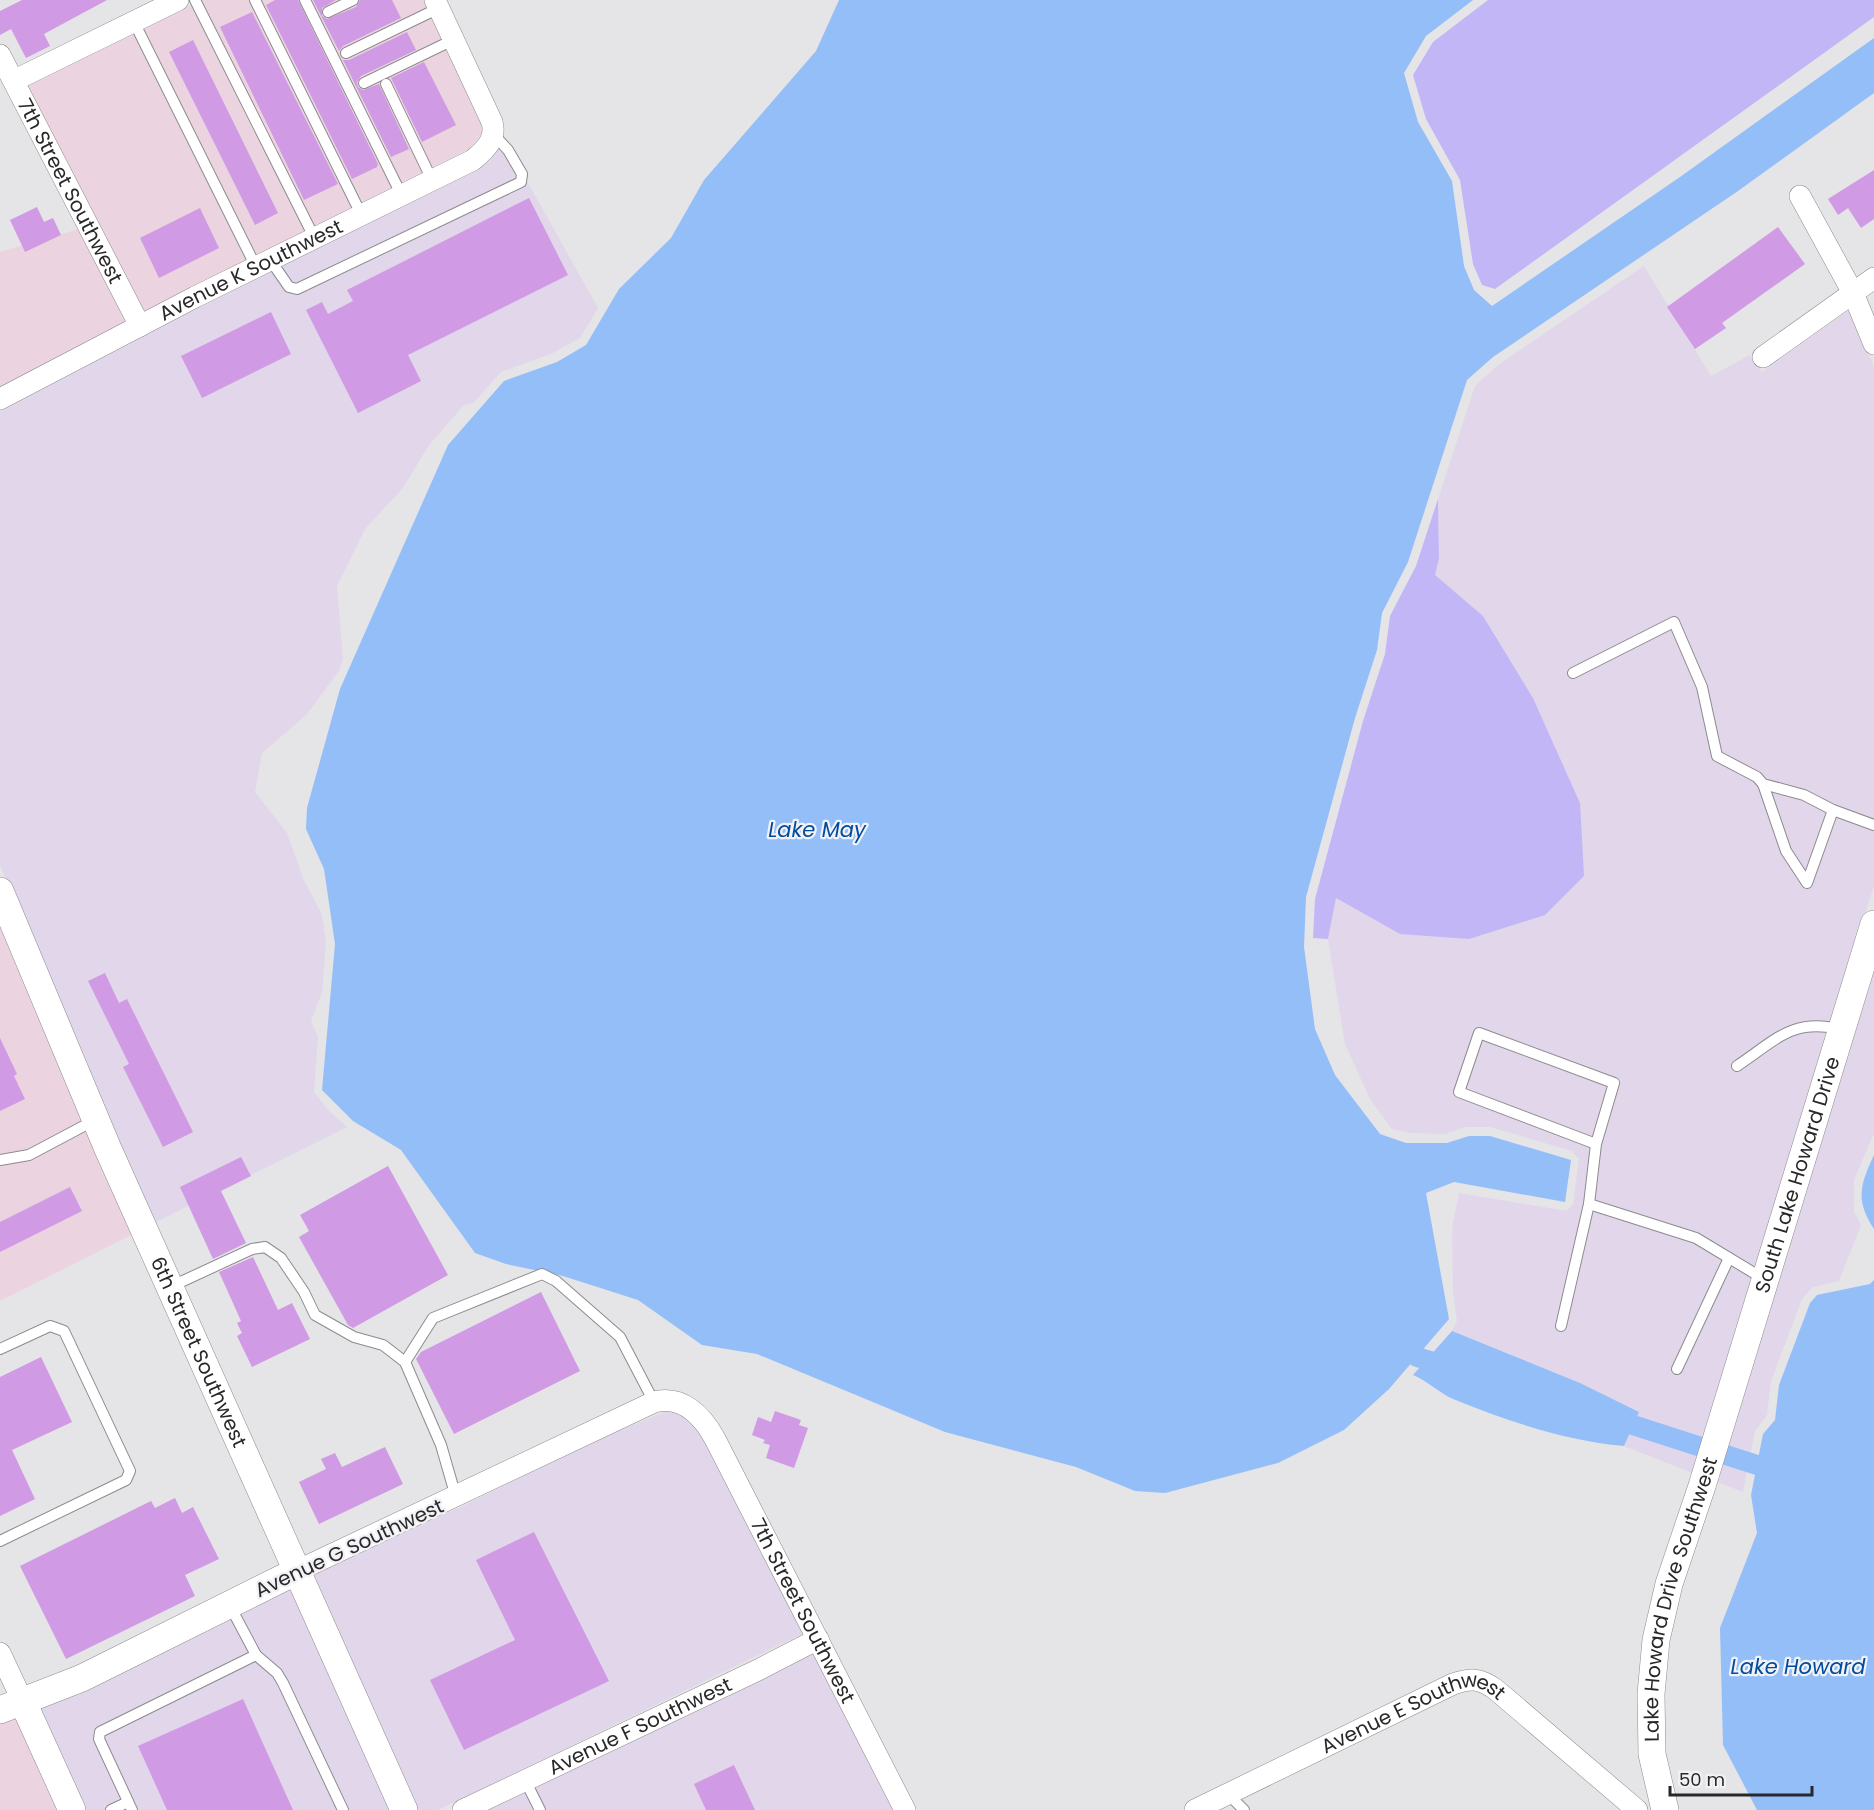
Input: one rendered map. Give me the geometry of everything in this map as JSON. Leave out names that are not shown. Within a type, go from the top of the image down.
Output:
[{"type":"street","points":[[15,81],[178,0]]},
{"type":"street","points":[[437,4],[489,114],[494,135]]},
{"type":"street","name":"7th Street Southwest","points":[[0,56],[15,81],[140,326]]},
{"type":"street","name":"Avenue K Southwest","points":[[0,399],[140,326],[473,160],[484,150],[494,135]]},
{"type":"street","points":[[1800,196],[1852,293],[1874,344]]},
{"type":"street","points":[[1763,357],[1874,278]]},
{"type":"street","name":"6th Street Southwest","points":[[0,891],[95,1120],[240,1449],[299,1570],[404,1810]]},
{"type":"street","name":"South Lake Howard Drive","points":[[1720,1424],[1843,1031],[1874,924]]},
{"type":"street","name":"7th Street Southwest","points":[[654,1402],[668,1399],[676,1401],[697,1413],[715,1438],[905,1810]]},
{"type":"street","name":"Avenue G Southwest","points":[[11,1705],[82,1678],[375,1533],[456,1497],[654,1402]]},
{"type":"street","name":"Lake Howard Drive Southwest","points":[[1665,1810],[1652,1754],[1651,1694],[1656,1640],[1669,1584],[1720,1424]]},
{"type":"street","name":"Avenue F Southwest","points":[[472,1808],[525,1780],[818,1639]]},
{"type":"street","points":[[0,1653],[11,1705],[72,1810]]},
{"type":"street","name":"Avenue E Southwest","points":[[1195,1810],[1453,1684],[1470,1678],[1480,1679],[1495,1689],[1637,1810]]},
{"type":"lane","points":[[195,0],[315,239]]},
{"type":"lane","points":[[255,0],[362,216]]},
{"type":"lane","points":[[305,0],[402,196]]},
{"type":"lane","points":[[328,12],[353,0]]},
{"type":"lane","points":[[346,53],[437,4]]},
{"type":"lane","points":[[134,22],[264,264],[289,287],[297,289],[521,182],[522,174],[508,150],[494,135]]},
{"type":"lane","points":[[364,83],[453,39]]},
{"type":"lane","points":[[386,84],[432,180]]},
{"type":"lane","points":[[1573,673],[1674,622],[1702,687],[1717,756],[1756,777],[1763,784],[1785,851],[1807,883],[1833,810]]},
{"type":"lane","points":[[1763,784],[1804,795],[1833,810],[1874,825]]},
{"type":"lane","points":[[1737,1066],[1796,1027],[1821,1025],[1843,1031]]},
{"type":"lane","points":[[1561,1326],[1589,1204],[1596,1144],[1614,1083],[1479,1033],[1460,1092],[1596,1144]]},
{"type":"lane","points":[[0,1160],[29,1155],[95,1120]]},
{"type":"lane","points":[[1589,1204],[1696,1238],[1764,1279]]},
{"type":"lane","points":[[170,1287],[252,1249],[265,1247],[281,1258],[304,1292],[315,1315],[354,1337],[383,1345],[405,1362],[441,1445],[456,1497]]},
{"type":"lane","points":[[1677,1369],[1730,1258]]},
{"type":"lane","points":[[405,1362],[433,1318],[498,1294],[542,1274],[556,1281],[620,1337],[654,1402]]},
{"type":"lane","points":[[0,1349],[50,1326],[64,1331],[130,1471],[126,1480],[0,1541]]},
{"type":"lane","points":[[230,1606],[256,1655],[277,1673],[283,1683],[343,1810]]},
{"type":"lane","points":[[111,1810],[130,1806],[99,1739],[100,1732],[256,1655]]},
{"type":"lane","points":[[525,1780],[540,1810]]},
{"type":"lane","points":[[1228,1794],[1244,1810]]},
{"type":"shaded area","points":[[202,0],[424,0],[484,131],[469,149],[144,312],[28,86]]},
{"type":"shaded area","points":[[1488,0],[1874,0],[1874,17],[1495,289],[1482,285],[1473,264],[1460,180],[1426,119],[1413,75],[1433,42]]},
{"type":"shaded area","points":[[504,140],[598,308],[580,338],[553,353],[501,372],[473,403],[464,405],[429,445],[403,488],[365,529],[337,586],[343,660],[338,672],[307,714],[262,753],[255,792],[287,833],[303,878],[322,915],[326,943],[322,992],[311,1021],[318,1037],[314,1092],[330,1112],[347,1127],[152,1224],[0,865],[0,412],[200,307],[478,170],[491,160]]},
{"type":"shaded area","points":[[79,229],[126,321],[0,387],[0,252]]},
{"type":"shaded area","points":[[1644,266],[1711,376],[1750,355],[1762,372],[1849,310],[1874,367],[1874,885],[1695,1474],[1624,1446],[1639,1412],[1580,1383],[1452,1331],[1457,1321],[1453,1292],[1452,1229],[1459,1193],[1567,1211],[1573,1204],[1579,1159],[1572,1151],[1490,1127],[1465,1127],[1445,1134],[1411,1133],[1392,1129],[1370,1099],[1345,1044],[1328,939],[1336,898],[1400,934],[1580,803],[1533,698],[1483,616],[1434,575],[1439,559],[1438,499],[1475,386],[1498,365]]},
{"type":"shaded area","points":[[1438,499],[1439,559],[1435,575],[1483,616],[1533,698],[1580,803],[1584,876],[1545,915],[1469,939],[1400,934],[1336,898],[1328,939],[1313,938],[1315,899],[1363,721],[1385,654],[1390,616],[1416,566]]},
{"type":"shaded area","points":[[0,917],[135,1233],[0,1301]]},
{"type":"shaded area","points":[[1874,962],[1874,1133],[1854,1180],[1854,1212],[1861,1225],[1839,1281],[1813,1287],[1802,1299],[1771,1381],[1767,1415],[1755,1431],[1743,1492],[1715,1481]]},
{"type":"shaded area","points":[[669,1410],[692,1422],[700,1432],[804,1633],[438,1810],[415,1810],[312,1576],[461,1507],[592,1442]]},
{"type":"shaded area","points":[[294,1585],[393,1810],[83,1810],[36,1707]]},
{"type":"shaded area","points":[[814,1653],[894,1810],[488,1810],[763,1680]]},
{"type":"shaded area","points":[[18,1714],[61,1810],[0,1810],[0,1722]]},
{"type":"water","name":"Lake May","points":[[839,0],[1473,0],[1426,36],[1404,73],[1418,122],[1452,181],[1464,266],[1474,290],[1492,306],[1680,177],[1874,38],[1874,93],[1738,191],[1493,357],[1467,380],[1408,562],[1382,613],[1377,650],[1355,718],[1306,897],[1304,947],[1315,1029],[1335,1075],[1380,1134],[1406,1143],[1447,1143],[1469,1136],[1490,1136],[1571,1160],[1565,1202],[1454,1182],[1426,1193],[1449,1319],[1389,1389],[1344,1430],[1278,1463],[1165,1493],[1135,1491],[1076,1467],[945,1432],[757,1354],[702,1345],[638,1300],[563,1276],[506,1264],[475,1253],[401,1150],[353,1121],[322,1090],[335,944],[324,869],[306,829],[307,808],[340,689],[448,445],[504,381],[557,362],[586,345],[619,289],[671,238],[704,180],[816,51]]},
{"type":"water","points":[[1874,1155],[1874,1229],[1864,1209],[1862,1192],[1865,1175]]},
{"type":"water","name":"Lake Howard","points":[[1874,1280],[1874,1810],[1757,1810],[1723,1745],[1720,1628],[1757,1533],[1751,1495],[1763,1434],[1775,1420],[1779,1385],[1810,1303],[1817,1295],[1870,1284]]},
{"type":"water","points":[[1452,1331],[1580,1383],[1639,1412],[1624,1446],[1559,1435],[1494,1415],[1453,1399],[1413,1375]]},
{"type":"building","points":[[22,0],[107,0],[44,34],[50,46],[26,58],[11,29],[0,35],[0,11]]},
{"type":"building","points":[[275,0],[298,0],[378,164],[377,167],[352,179],[266,5]]},
{"type":"building","points":[[313,0],[336,0],[322,8],[322,16],[327,19],[356,7],[360,0],[392,0],[401,18],[343,46],[339,51]]},
{"type":"building","points":[[252,12],[338,184],[304,200],[220,27]]},
{"type":"building","points":[[407,32],[416,50],[361,76],[357,82],[358,87],[363,90],[379,84],[409,149],[391,157],[343,60],[349,60]]},
{"type":"building","points":[[193,40],[278,213],[255,225],[169,52]]},
{"type":"building","points":[[424,62],[456,125],[422,142],[391,78]]},
{"type":"building","points":[[1874,170],[1874,219],[1861,228],[1848,208],[1838,215],[1828,199]]},
{"type":"building","points":[[529,198],[568,275],[408,355],[421,381],[358,413],[306,310],[322,302],[328,314],[353,301],[347,290]]},
{"type":"building","points":[[37,207],[44,222],[53,218],[61,235],[25,252],[10,220]]},
{"type":"building","points":[[200,208],[219,248],[159,278],[140,238]]},
{"type":"building","points":[[1778,227],[1805,264],[1722,323],[1726,328],[1695,349],[1667,307]]},
{"type":"building","points":[[271,312],[291,354],[202,398],[181,356]]},
{"type":"building","points":[[105,973],[119,1003],[127,999],[193,1132],[163,1147],[123,1067],[129,1064],[88,981]]},
{"type":"building","points":[[0,1038],[17,1074],[14,1076],[25,1099],[0,1111]]},
{"type":"building","points":[[241,1157],[251,1176],[221,1191],[246,1243],[213,1259],[180,1187]]},
{"type":"building","points":[[388,1166],[448,1275],[353,1328],[348,1325],[299,1237],[309,1231],[300,1215]]},
{"type":"building","points":[[70,1187],[82,1211],[0,1252],[0,1222]]},
{"type":"building","points":[[253,1257],[278,1310],[292,1303],[310,1339],[252,1367],[237,1336],[242,1333],[237,1323],[241,1321],[219,1272]]},
{"type":"building","points":[[541,1292],[580,1371],[454,1434],[416,1359],[421,1352]]},
{"type":"building","points":[[41,1357],[72,1422],[12,1450],[35,1499],[0,1516],[0,1377]]},
{"type":"building","points":[[775,1411],[801,1420],[799,1425],[808,1428],[794,1468],[766,1458],[770,1445],[763,1443],[765,1440],[752,1435],[758,1417],[771,1422]]},
{"type":"building","points":[[385,1447],[403,1484],[319,1524],[299,1482],[326,1469],[321,1459],[335,1453],[342,1467]]},
{"type":"building","points":[[175,1498],[182,1513],[193,1507],[219,1559],[185,1575],[195,1596],[66,1659],[20,1566],[151,1501],[155,1508]]},
{"type":"building","points":[[534,1532],[609,1681],[464,1750],[430,1680],[515,1640],[476,1560]]},
{"type":"building","points":[[243,1699],[293,1810],[167,1810],[138,1746]]},
{"type":"building","points":[[734,1765],[755,1810],[706,1810],[694,1784]]},
{"type":"waterway","points":[[1417,1357],[1451,1367]]},
{"type":"waterway","points":[[1608,1417],[1757,1465]]}]
